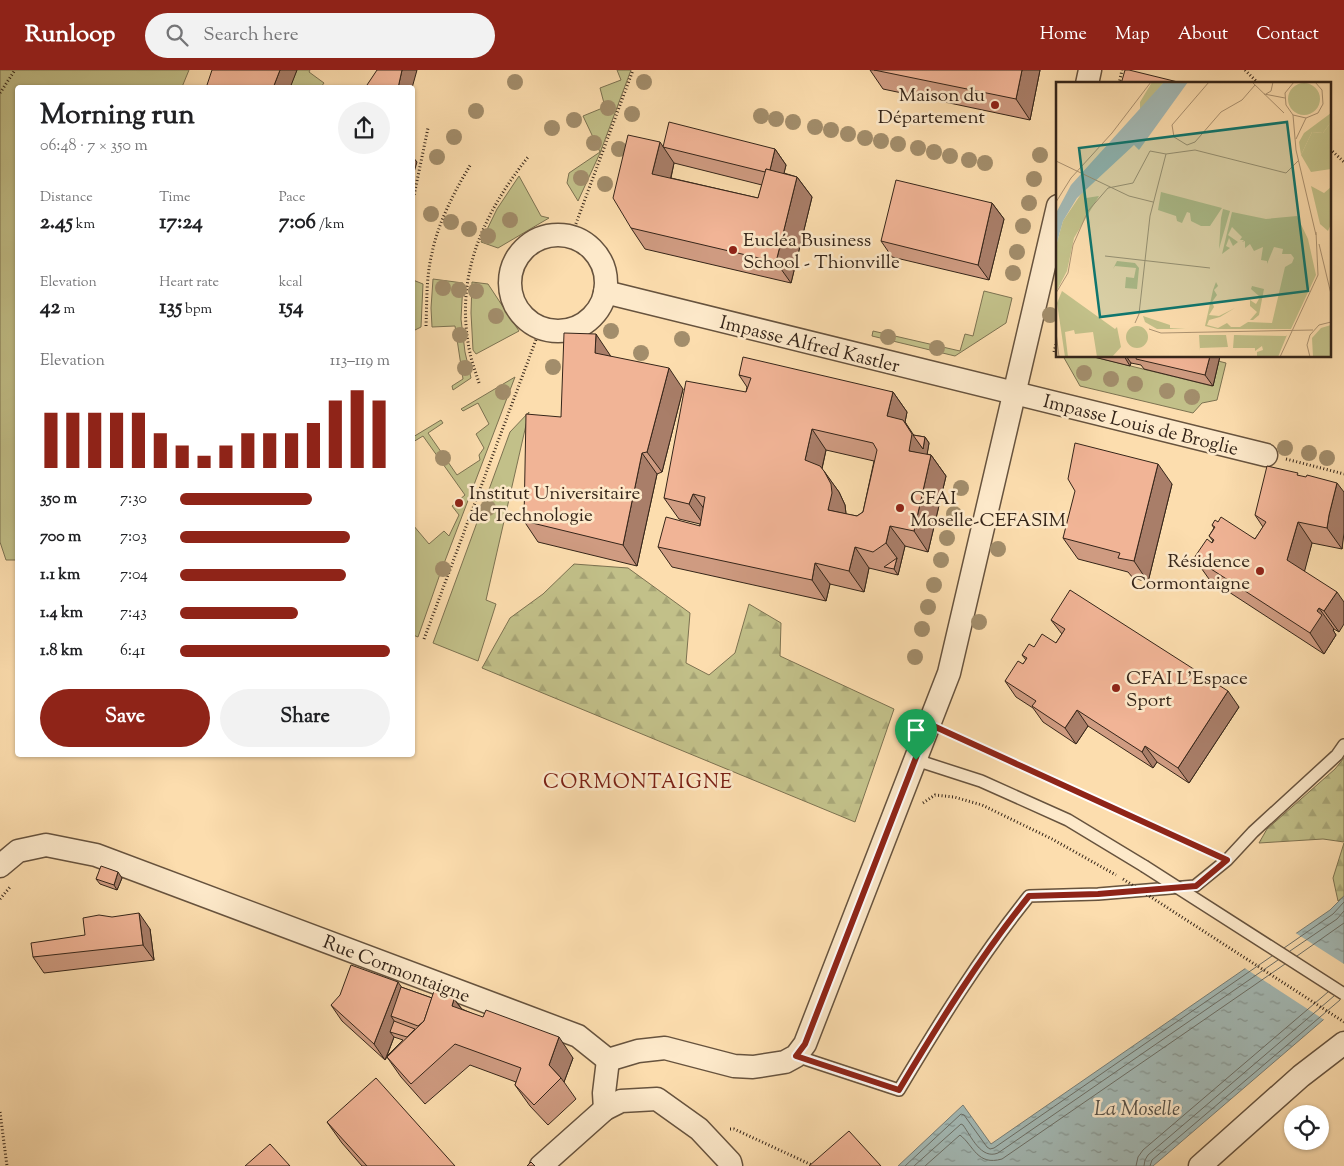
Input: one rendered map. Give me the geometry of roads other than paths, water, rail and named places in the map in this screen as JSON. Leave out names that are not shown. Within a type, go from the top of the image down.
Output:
[{"type":"street","points":[[613,1105],[604,1093],[608,1060],[638,1051],[665,1048],[734,1066],[768,1066],[785,1062],[796,1056],[805,1044],[949,673],[1056,215]]},
{"type":"street","points":[[555,235],[570,237],[584,243],[595,252],[602,264],[606,278],[605,292],[600,307],[590,319],[577,328],[562,332],[546,330],[532,324],[521,314],[513,301],[510,286],[511,271],[517,258],[527,246],[540,238],[555,235]]},
{"type":"street","name":"Impasse Alfred Kastler","points":[[605,292],[1015,393]]},
{"type":"street","name":"Impasse Louis de Broglie","points":[[1015,393],[1266,454]]},
{"type":"street","name":"Rue Cormontaigne","points":[[0,866],[18,851],[46,845],[96,855],[578,1036],[608,1060]]},
{"type":"street","points":[[1200,1166],[1301,1076],[1344,1043]]},
{"type":"street","points":[[541,1166],[613,1105],[657,1099],[699,1129],[731,1166]]},
{"type":"lane","points":[[796,1056],[899,1090],[951,1004],[1029,896],[1107,893],[1196,886],[1227,860],[1253,832],[1337,755],[1344,745]]},
{"type":"lane","points":[[916,760],[981,781],[1068,820],[1144,866],[1344,994]]},
{"type":"water","name":"La Moselle","points":[[1344,896],[1344,1002],[1153,1166],[898,1166],[963,1105],[991,1144],[1330,910]]},
{"type":"place","name":"Maison du Département","points":[[995,105]]},
{"type":"place","name":"Eucléa Business School - Thionville","points":[[733,250]]},
{"type":"place","name":"Institut Universitaire de Technologie","points":[[459,503]]},
{"type":"place","name":"CFAI Moselle-CEFASIM","points":[[900,508]]},
{"type":"place","name":"Résidence Cormontaigne","points":[[1260,571]]},
{"type":"place","name":"CFAI L'Espace Sport","points":[[1116,688]]},
{"type":"district","name":"CORMONTAIGNE","points":[[638,781]]}]
